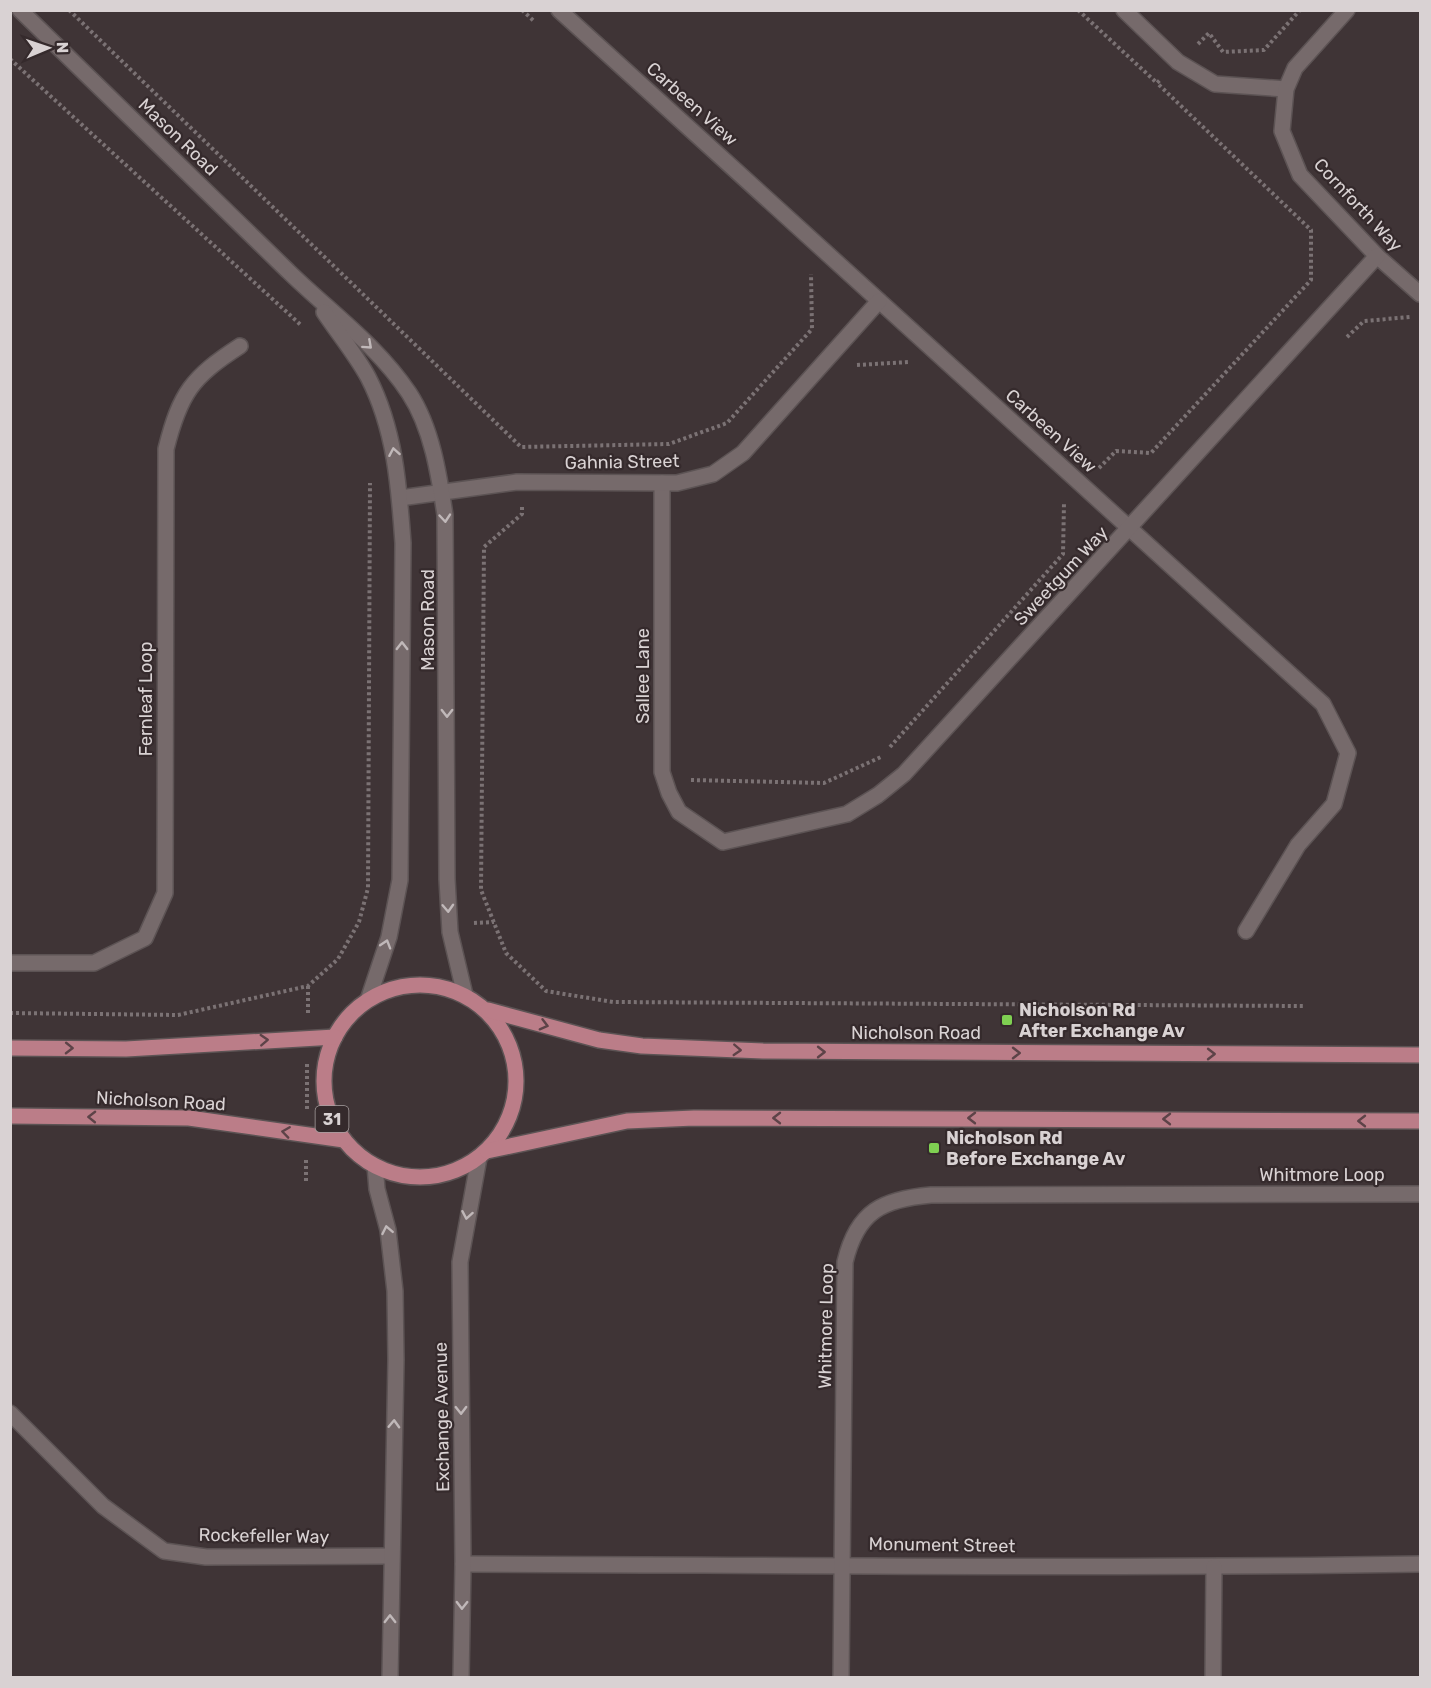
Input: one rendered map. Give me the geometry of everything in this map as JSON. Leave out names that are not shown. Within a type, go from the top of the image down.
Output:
[{"type":"main road","name":"Nicholson Road","points":[[488,1010],[509,1043],[516,1071],[514,1101],[504,1128],[483,1154],[460,1169],[428,1177],[395,1174],[375,1166],[344,1140],[331,1116],[325,1090],[326,1063],[335,1037],[349,1017],[368,1000],[391,989],[416,985],[441,987],[465,995],[488,1010],[599,1040],[642,1046],[774,1051],[1420,1055]]},
{"type":"main road","points":[[10,1048],[126,1049],[335,1037]]},
{"type":"main road","name":"Nicholson Road","points":[[10,1116],[189,1118],[344,1140]]},
{"type":"main road","name":"Nicholson Road","points":[[483,1154],[627,1121],[694,1118],[1420,1121]]},
{"type":"street","name":"Mason Road","points":[[20,10],[309,291],[383,358],[411,395],[428,435],[442,493],[448,559],[449,923],[465,995]]},
{"type":"street","name":"Carbeen View","points":[[559,10],[1323,704],[1348,753],[1334,804],[1298,845],[1246,931]]},
{"type":"street","points":[[1124,10],[1178,62],[1215,84],[1286,89]]},
{"type":"street","name":"Cornforth Way","points":[[1347,10],[1295,68],[1286,89],[1282,131],[1300,176],[1377,256],[1420,294]]},
{"type":"street","name":"Sweetgum Way","points":[[723,842],[847,814],[878,795],[904,774],[1130,530],[1377,256]]},
{"type":"street","name":"Mason Road","points":[[309,291],[368,376],[393,444],[400,498],[403,543],[400,879],[388,937],[368,1000]]},
{"type":"street","name":"Gahnia Street","points":[[400,498],[522,482],[677,483],[713,474],[743,453],[879,301]]},
{"type":"street","name":"Fernleaf Loop","points":[[10,963],[94,963],[145,938],[165,893],[166,449],[175,413],[190,385],[213,363],[240,346]]},
{"type":"street","name":"Sallee Lane","points":[[662,483],[662,772],[680,812],[723,842]]},
{"type":"street","name":"Exchange Avenue","points":[[460,1677],[463,1564],[460,1262],[483,1154]]},
{"type":"street","points":[[375,1166],[377,1189],[388,1230],[394,1291],[396,1360],[390,1677]]},
{"type":"street","name":"Whitmore Loop","points":[[841,1677],[845,1262],[855,1233],[880,1205],[906,1197],[931,1195],[1420,1194]]},
{"type":"street","name":"Rockefeller Way","points":[[10,1413],[103,1506],[164,1551],[206,1557],[391,1556]]},
{"type":"street","name":"Monument Street","points":[[463,1564],[842,1564],[1214,1568],[1420,1564]]},
{"type":"street","points":[[1213,1677],[1214,1568]]},
{"type":"path","points":[[69,10],[521,447],[522,514],[484,547],[481,890],[506,952],[546,992],[613,1002],[1303,1006]]},
{"type":"path","points":[[522,10],[540,27]]},
{"type":"path","points":[[1062,505],[1116,451],[1151,453],[1311,280],[1311,230],[1078,10]]},
{"type":"path","points":[[1157,83],[1209,33],[1223,52],[1264,50],[1300,10]]},
{"type":"path","points":[[10,59],[310,334]]},
{"type":"path","points":[[521,447],[669,444],[727,423],[812,329],[811,274],[802,266]]},
{"type":"path","points":[[1347,337],[1364,321],[1415,317]]},
{"type":"path","points":[[812,329],[857,366],[908,361],[917,369]]},
{"type":"path","points":[[10,1013],[178,1015],[308,987],[339,959],[359,922],[368,888],[370,482]]},
{"type":"path","points":[[665,780],[824,783],[881,758],[1063,554],[1062,505],[1054,497]]},
{"type":"path","points":[[306,1181],[308,987]]},
{"type":"place","name":"Nicholson Rd After Exchange Av","points":[[1007,1020]]},
{"type":"place","name":"Nicholson Rd Before Exchange Av","points":[[934,1148]]}]
